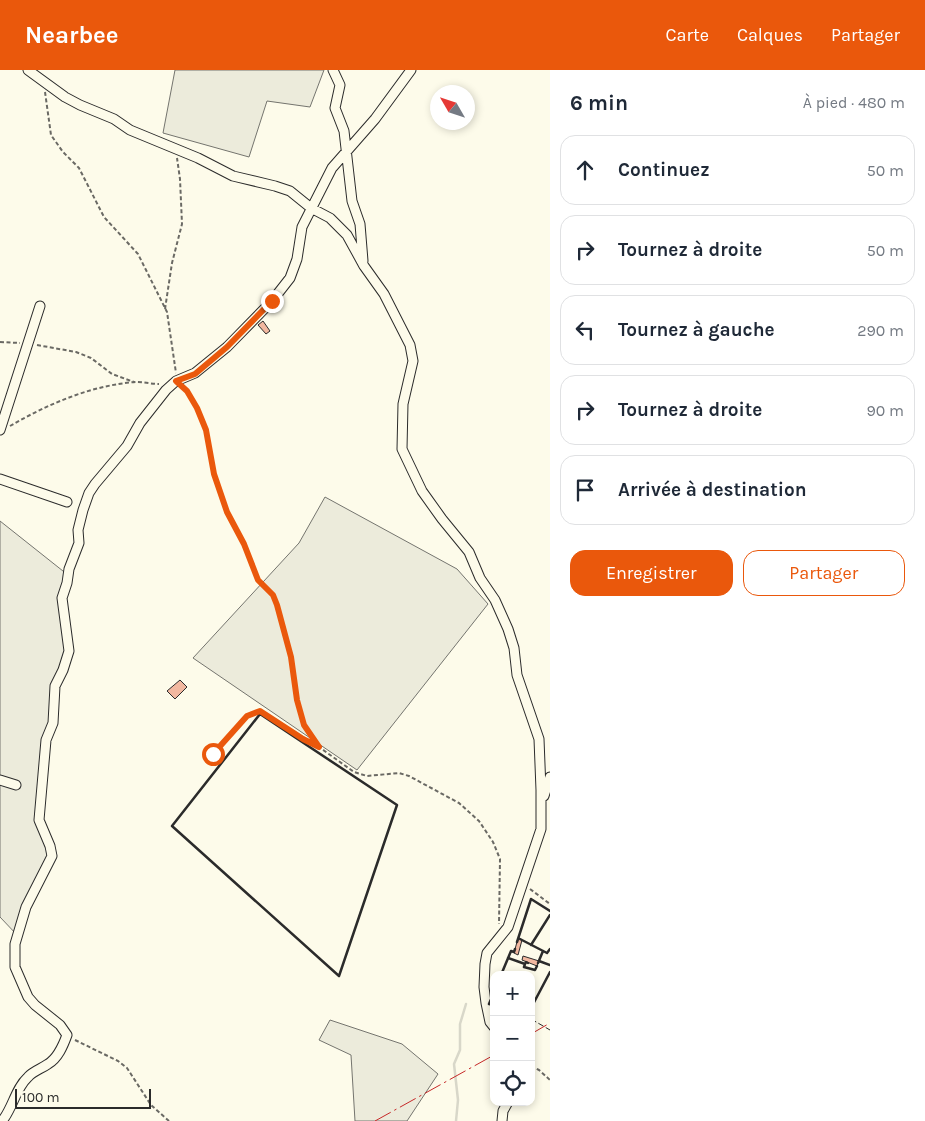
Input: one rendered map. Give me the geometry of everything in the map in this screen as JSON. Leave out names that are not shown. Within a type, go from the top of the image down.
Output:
[{"type":"street","points":[[28,70],[65,97],[114,119],[130,130],[176,148],[233,176],[290,191],[311,208],[330,218],[347,235],[384,294],[410,344],[413,361],[403,404],[402,449],[422,491],[469,552],[480,578],[496,600],[514,648],[517,675],[539,739],[541,830],[508,927],[488,953],[485,964],[484,987],[490,1022]]},
{"type":"street","points":[[333,70],[340,85],[335,108],[344,131],[352,201],[360,224],[363,263]]},
{"type":"street","points":[[2,1121],[28,1075],[48,1064],[56,1056],[64,1045],[67,1035],[60,1026],[34,1005],[28,997],[15,967],[15,944],[26,907],[52,856],[50,846],[39,820],[46,740],[52,723],[55,686],[69,651],[62,598],[69,569],[79,543],[78,530],[90,493],[127,446],[140,423],[166,390],[176,381],[195,374],[227,347],[272,301],[290,278],[297,260],[302,227],[332,168],[375,119],[411,70]]},
{"type":"street","points":[[4,428],[4,403],[28,343],[40,306]]},
{"type":"street","points":[[0,479],[66,502]]},
{"type":"street","points":[[541,807],[550,777]]},
{"type":"street","points":[[0,780],[16,785]]},
{"type":"street","points":[[502,1121],[506,1106]]},
{"type":"path","points":[[42,80],[51,135],[62,152],[79,168],[104,217],[138,254],[165,309],[175,361],[176,381],[187,391],[197,408],[206,430],[214,474],[227,512],[244,544],[258,580],[273,595],[277,605],[291,657],[297,700],[304,725],[319,747]]},
{"type":"path","points":[[165,309],[172,262],[182,224],[180,179],[176,148]]},
{"type":"path","points":[[0,342],[28,343],[76,352],[91,358],[112,374],[136,382],[160,384]]},
{"type":"path","points":[[4,428],[55,403],[97,389],[136,382]]},
{"type":"path","points":[[213,754],[247,716],[260,711],[303,739],[319,747],[354,772],[367,776],[399,773],[410,776],[459,803],[479,821],[493,842],[500,859],[500,922],[497,941]]},
{"type":"path","points":[[523,882],[534,894],[550,904]]},
{"type":"path","points":[[67,1035],[128,1068],[151,1105],[169,1121]]},
{"type":"path","points":[[535,1068],[550,1080]]},
{"type":"shaded area","points":[[175,70],[324,70],[310,107],[267,101],[249,157],[163,133]]},
{"type":"shaded area","points":[[325,497],[457,569],[488,604],[357,770],[193,658],[299,543]]},
{"type":"shaded area","points":[[0,521],[68,575],[62,598],[69,651],[55,686],[39,820],[52,856],[18,936],[0,917]]},
{"type":"shaded area","points":[[330,1020],[402,1044],[438,1074],[407,1121],[355,1121],[351,1055],[319,1040]]},
{"type":"building","points":[[263,321],[270,331],[266,334],[258,325]]},
{"type":"building","points":[[180,680],[187,687],[175,699],[167,691]]},
{"type":"building","points":[[518,938],[522,940],[518,955],[514,953]]},
{"type":"building","points":[[523,956],[539,961],[537,966],[522,960]]},
{"type":"waterway","points":[[456,1121],[458,1100],[454,1064],[460,1050],[460,1024],[466,1004]]},
{"type":"fence","points":[[535,1021],[550,1030]]},
{"type":"wall","points":[[260,714],[397,805],[339,976],[172,826],[260,714]]},
{"type":"wall","points":[[517,942],[531,899],[550,911]]},
{"type":"wall","points":[[531,945],[550,915]]},
{"type":"wall","points":[[520,939],[547,953],[550,949]]},
{"type":"wall","points":[[503,971],[511,951],[514,952],[515,949]]},
{"type":"wall","points":[[538,963],[543,951]]},
{"type":"wall","points":[[508,958],[525,964],[526,962],[528,963]]},
{"type":"wall","points":[[539,961],[550,965]]},
{"type":"wall","points":[[525,964],[524,967],[535,970],[537,966]]},
{"type":"wall","points":[[535,1000],[550,972]]},
{"type":"power","points":[[535,1032],[550,1023]]},
{"type":"power","points":[[375,1121],[490,1057]]},
{"type":"route","points":[[213,754],[247,716],[260,711],[303,739],[319,747],[304,725],[297,700],[291,657],[277,605],[273,595],[258,580],[244,544],[227,512],[214,474],[206,430],[197,408],[187,391],[176,381],[195,374],[227,347],[272,301]]}]
